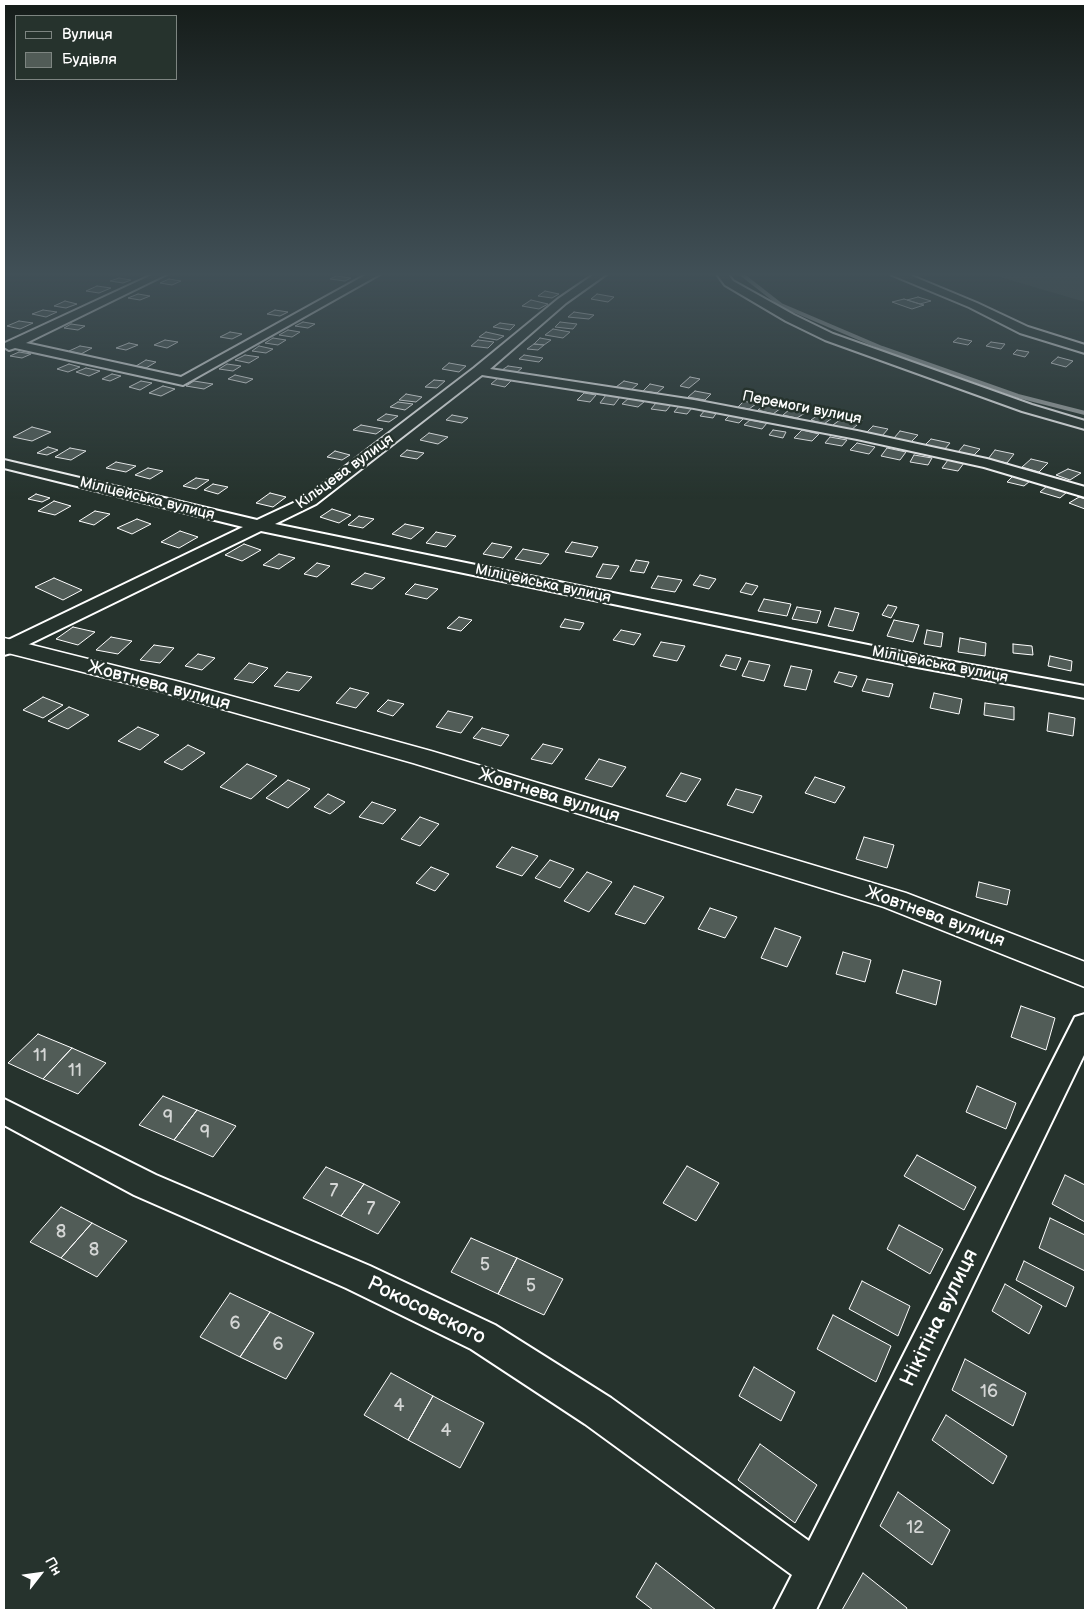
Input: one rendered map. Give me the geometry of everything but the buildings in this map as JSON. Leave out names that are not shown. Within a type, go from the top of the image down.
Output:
[{"type":"main road","name":"Жовтнева вулиця","points":[[5,647],[171,688],[422,758],[895,900],[998,939],[1085,975]]},
{"type":"street","points":[[21,348],[183,381],[242,348]]},
{"type":"street","name":"Кільцева вулиця","points":[[5,647],[310,501],[506,348]]},
{"type":"street","points":[[861,348],[1027,408],[1085,425]]},
{"type":"street","name":"Перемоги вулиця","points":[[479,371],[694,404],[857,435],[988,463],[1085,492]]},
{"type":"street","name":"Міліцейська вулиця","points":[[4,464],[260,526],[898,657],[1085,692]]},
{"type":"street","name":"Нікітіна вулиця","points":[[794,1610],[1085,1025]]},
{"type":"street","name":"Рокосовского","points":[[4,1111],[145,1185],[358,1277],[483,1337],[598,1411],[816,1569]]},
{"type":"waterway","points":[[883,348],[1018,396],[1085,413]]}]
